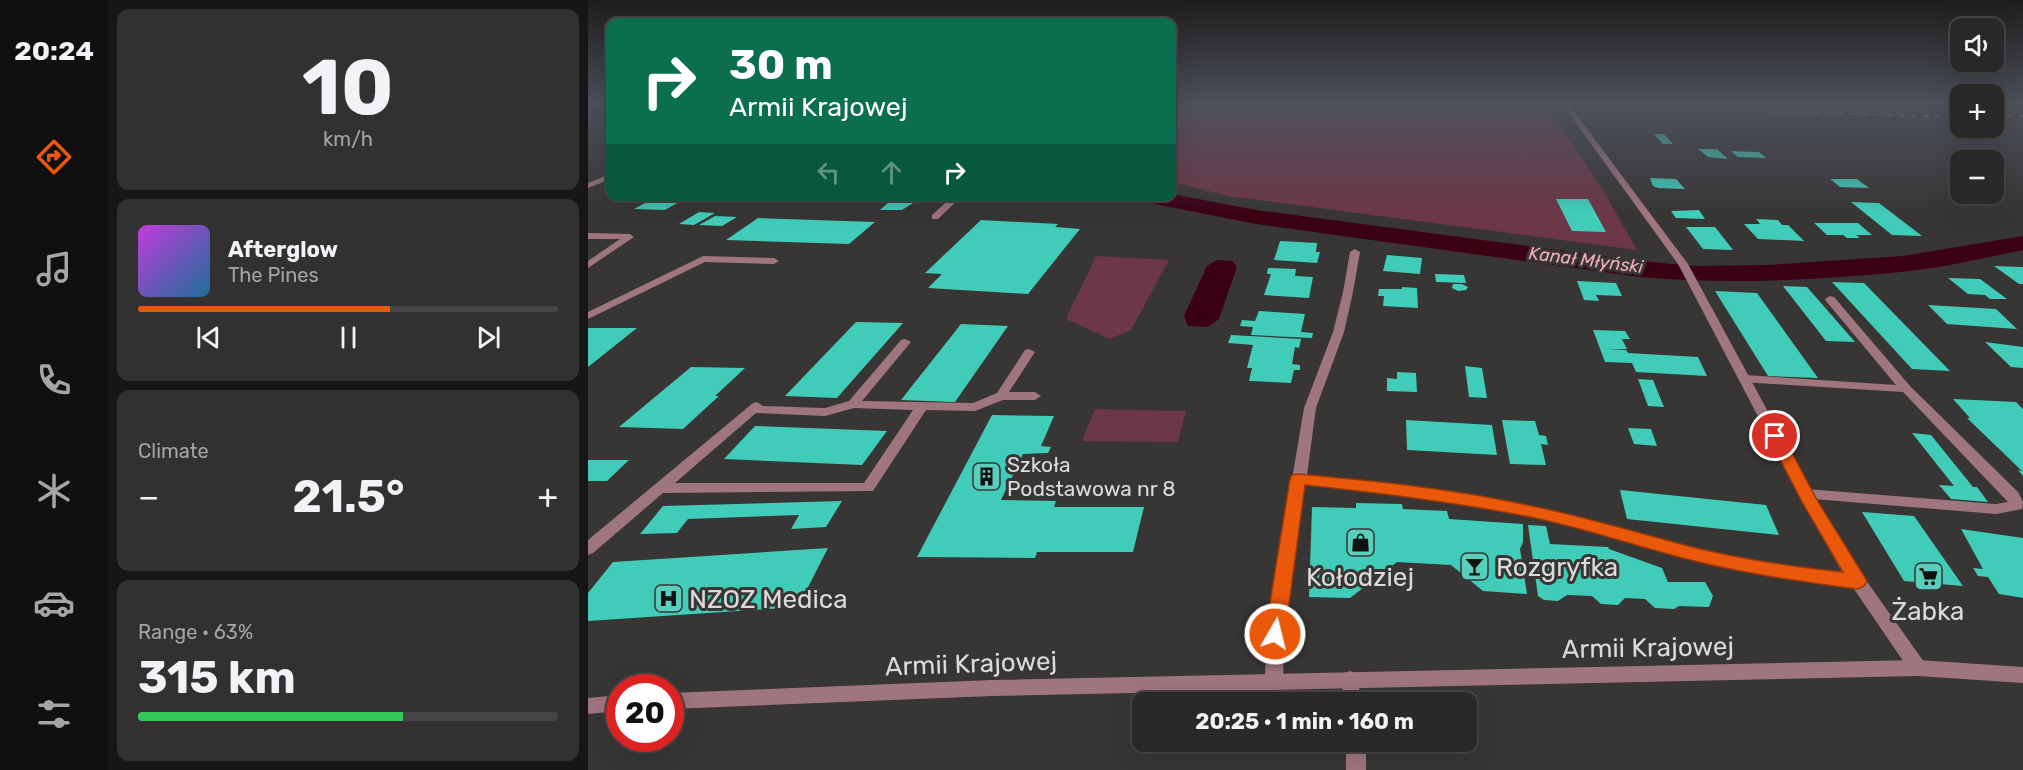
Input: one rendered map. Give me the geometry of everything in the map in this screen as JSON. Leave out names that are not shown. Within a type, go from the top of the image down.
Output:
[{"type":"street","points":[[1592,141],[1683,264],[1806,494],[1858,581],[1918,668]]},
{"type":"street","points":[[588,186],[606,178]]},
{"type":"street","points":[[935,217],[953,201]]},
{"type":"street","points":[[588,236],[630,237],[588,265]]},
{"type":"street","points":[[1274,682],[1275,634],[1310,408],[1332,351],[1351,283],[1355,252]]},
{"type":"street","points":[[588,316],[703,259],[774,261]]},
{"type":"street","points":[[1806,494],[1996,509],[2017,505],[2013,496],[1906,389],[1830,299]]},
{"type":"street","points":[[854,404],[905,342]]},
{"type":"street","points":[[1001,396],[1029,352]]},
{"type":"street","points":[[1745,379],[1906,389]]},
{"type":"street","points":[[588,549],[756,407],[825,412],[854,404],[975,407],[1001,396],[1035,396]]},
{"type":"street","points":[[660,488],[868,488],[922,405]]},
{"type":"street","points":[[1298,479],[1408,490],[1508,507],[1549,515],[1678,550],[1772,571],[1858,581]]},
{"type":"street","name":"Armii Krajowej","points":[[684,700],[992,687],[1918,668],[2023,675]]},
{"type":"street","points":[[1350,679],[1352,692]]},
{"type":"street","points":[[588,706],[606,704]]},
{"type":"street","points":[[1356,752],[1356,770]]},
{"type":"shaded area","points":[[1176,141],[1571,141],[1604,192],[1637,250],[1229,196],[1176,183]]},
{"type":"shaded area","points":[[1096,256],[1169,260],[1131,330],[1110,339],[1066,319]]},
{"type":"shaded area","points":[[1217,260],[1232,261],[1237,267],[1219,319],[1208,327],[1188,326],[1184,316],[1207,266]]},
{"type":"shaded area","points":[[1095,409],[1186,411],[1178,442],[1082,441]]},
{"type":"building","points":[[1660,141],[1670,141],[1673,144],[1663,144]]},
{"type":"building","points":[[1698,149],[1717,149],[1728,159],[1708,157]]},
{"type":"building","points":[[1731,151],[1759,152],[1766,158],[1738,157]]},
{"type":"building","points":[[1650,178],[1676,179],[1685,189],[1658,188],[1653,186]]},
{"type":"building","points":[[1830,179],[1857,179],[1869,188],[1840,187]]},
{"type":"building","points":[[1556,199],[1588,199],[1606,232],[1572,231]]},
{"type":"building","points":[[916,201],[902,210],[880,210],[889,202],[881,202]]},
{"type":"building","points":[[647,202],[679,202],[665,210],[634,209]]},
{"type":"building","points":[[1851,202],[1879,203],[1922,236],[1892,235]]},
{"type":"building","points":[[1699,210],[1705,219],[1676,218],[1671,211]]},
{"type":"building","points":[[699,212],[715,213],[694,225],[679,224]]},
{"type":"building","points":[[715,216],[737,217],[722,226],[699,225]]},
{"type":"building","points":[[758,218],[875,222],[849,244],[726,240]]},
{"type":"building","points":[[1756,219],[1778,220],[1782,225],[1788,225],[1804,241],[1758,239],[1744,224],[1760,224]]},
{"type":"building","points":[[981,220],[1058,224],[1055,227],[1080,229],[1028,294],[928,288],[942,274],[925,273]]},
{"type":"building","points":[[1814,223],[1858,223],[1872,235],[1856,235],[1860,238],[1847,238],[1843,235],[1827,235]]},
{"type":"building","points":[[1686,227],[1715,227],[1733,250],[1703,249]]},
{"type":"building","points":[[1280,241],[1317,243],[1316,252],[1320,252],[1317,263],[1274,260]]},
{"type":"building","points":[[1387,255],[1422,258],[1420,274],[1383,271]]},
{"type":"building","points":[[1994,266],[2023,267],[2023,284],[2019,284]]},
{"type":"building","points":[[1268,268],[1296,269],[1295,276],[1313,277],[1309,298],[1264,295],[1271,274],[1267,274]]},
{"type":"building","points":[[1435,274],[1464,275],[1466,283],[1436,282]]},
{"type":"building","points":[[1948,278],[1980,279],[2007,299],[1990,299],[1985,295],[1968,294]]},
{"type":"building","points":[[1577,281],[1616,283],[1622,296],[1596,295],[1599,301],[1584,300]]},
{"type":"building","points":[[1832,282],[1864,283],[1950,371],[1912,369]]},
{"type":"building","points":[[1453,284],[1468,287],[1466,290],[1458,291],[1452,288]]},
{"type":"building","points":[[1783,286],[1807,287],[1855,342],[1826,341]]},
{"type":"building","points":[[1402,287],[1417,288],[1418,308],[1383,306],[1384,296],[1378,296],[1379,289],[1402,289]]},
{"type":"building","points":[[1715,291],[1757,293],[1818,378],[1768,376]]},
{"type":"building","points":[[1928,305],[1996,309],[2017,329],[1947,324]]},
{"type":"building","points":[[1259,311],[1305,314],[1301,332],[1313,333],[1312,338],[1251,335],[1253,327],[1240,326],[1242,320],[1255,321]]},
{"type":"building","points":[[856,322],[903,323],[837,398],[785,396]]},
{"type":"building","points":[[961,324],[1008,326],[955,402],[901,400]]},
{"type":"building","points":[[588,328],[637,328],[588,367]]},
{"type":"building","points":[[1593,330],[1625,331],[1630,339],[1622,339],[1627,349],[1608,349],[1626,350],[1628,353],[1698,357],[1707,376],[1636,372],[1632,363],[1605,362]]},
{"type":"building","points":[[1231,335],[1301,339],[1299,348],[1295,347],[1292,364],[1300,365],[1300,370],[1294,370],[1291,383],[1249,381],[1252,368],[1247,368],[1253,345],[1228,343]]},
{"type":"building","points":[[1985,342],[2023,347],[2023,368],[2011,367]]},
{"type":"building","points":[[1465,366],[1482,368],[1487,398],[1469,397]]},
{"type":"building","points":[[691,367],[745,368],[683,429],[619,427]]},
{"type":"building","points":[[1397,372],[1416,373],[1417,392],[1387,391],[1387,378],[1397,379]]},
{"type":"building","points":[[1638,379],[1653,380],[1664,407],[1648,406]]},
{"type":"building","points":[[1953,399],[2016,402],[2023,409],[2023,476],[2018,470],[2022,471],[1967,418],[1970,418]]},
{"type":"building","name":"Szkoła Podstawowa nr 8","points":[[992,415],[1054,416],[1041,446],[1051,447],[1048,453],[1023,454],[1001,500],[1056,501],[1054,507],[1144,507],[1133,552],[1037,552],[1035,558],[917,557]]},
{"type":"building","points":[[1406,420],[1492,425],[1497,455],[1407,450]]},
{"type":"building","points":[[1502,420],[1535,421],[1539,435],[1546,436],[1548,445],[1541,444],[1546,465],[1510,464]]},
{"type":"building","points":[[755,426],[887,431],[862,465],[724,459]]},
{"type":"building","points":[[1628,428],[1651,429],[1657,446],[1634,444]]},
{"type":"building","points":[[1912,433],[1931,435],[1988,502],[1951,499],[1939,485],[1954,486]]},
{"type":"building","points":[[588,460],[629,460],[607,481],[588,481]]},
{"type":"building","points":[[1620,490],[1766,505],[1779,535],[1627,519]]},
{"type":"building","points":[[842,501],[826,527],[791,529],[799,515],[688,519],[677,533],[640,534],[663,506]]},
{"type":"building","points":[[1356,503],[1402,504],[1403,509],[1447,511],[1449,519],[1523,524],[1523,542],[1520,549],[1527,594],[1483,591],[1451,565],[1397,562],[1380,575],[1371,575],[1372,581],[1350,598],[1309,597],[1312,507],[1356,508]]},
{"type":"building","points":[[1862,512],[1914,516],[1963,586],[1904,581]]},
{"type":"building","points":[[1528,525],[1546,526],[1550,544],[1608,547],[1662,568],[1668,582],[1705,582],[1713,596],[1709,607],[1655,608],[1645,599],[1625,598],[1618,605],[1601,604],[1592,596],[1567,595],[1558,601],[1544,600],[1538,596]]},
{"type":"building","points":[[1961,529],[2023,538],[2023,598],[1999,594],[1988,577],[1978,576],[1973,568],[1983,569]]},
{"type":"building","points":[[828,548],[798,607],[588,621],[588,593],[613,562]]},
{"type":"waterway","name":"Kanał Młyński","points":[[1175,201],[1256,217],[1640,269],[1696,274],[1767,273],[1903,264],[2023,243]]},
{"type":"place","name":"Szkoła Podstawowa nr 8","points":[[986,476]]},
{"type":"place","name":"Kołodziej","points":[[1360,543]]},
{"type":"place","name":"Rozgryfka","points":[[1475,567]]},
{"type":"place","name":"Żabka","points":[[1928,577]]},
{"type":"place","name":"NZOZ Medica","points":[[668,599]]},
{"type":"route","points":[[1275,634],[1298,479],[1408,490],[1531,511],[1626,534],[1678,550],[1772,571],[1858,581],[1810,502],[1775,436]]}]
